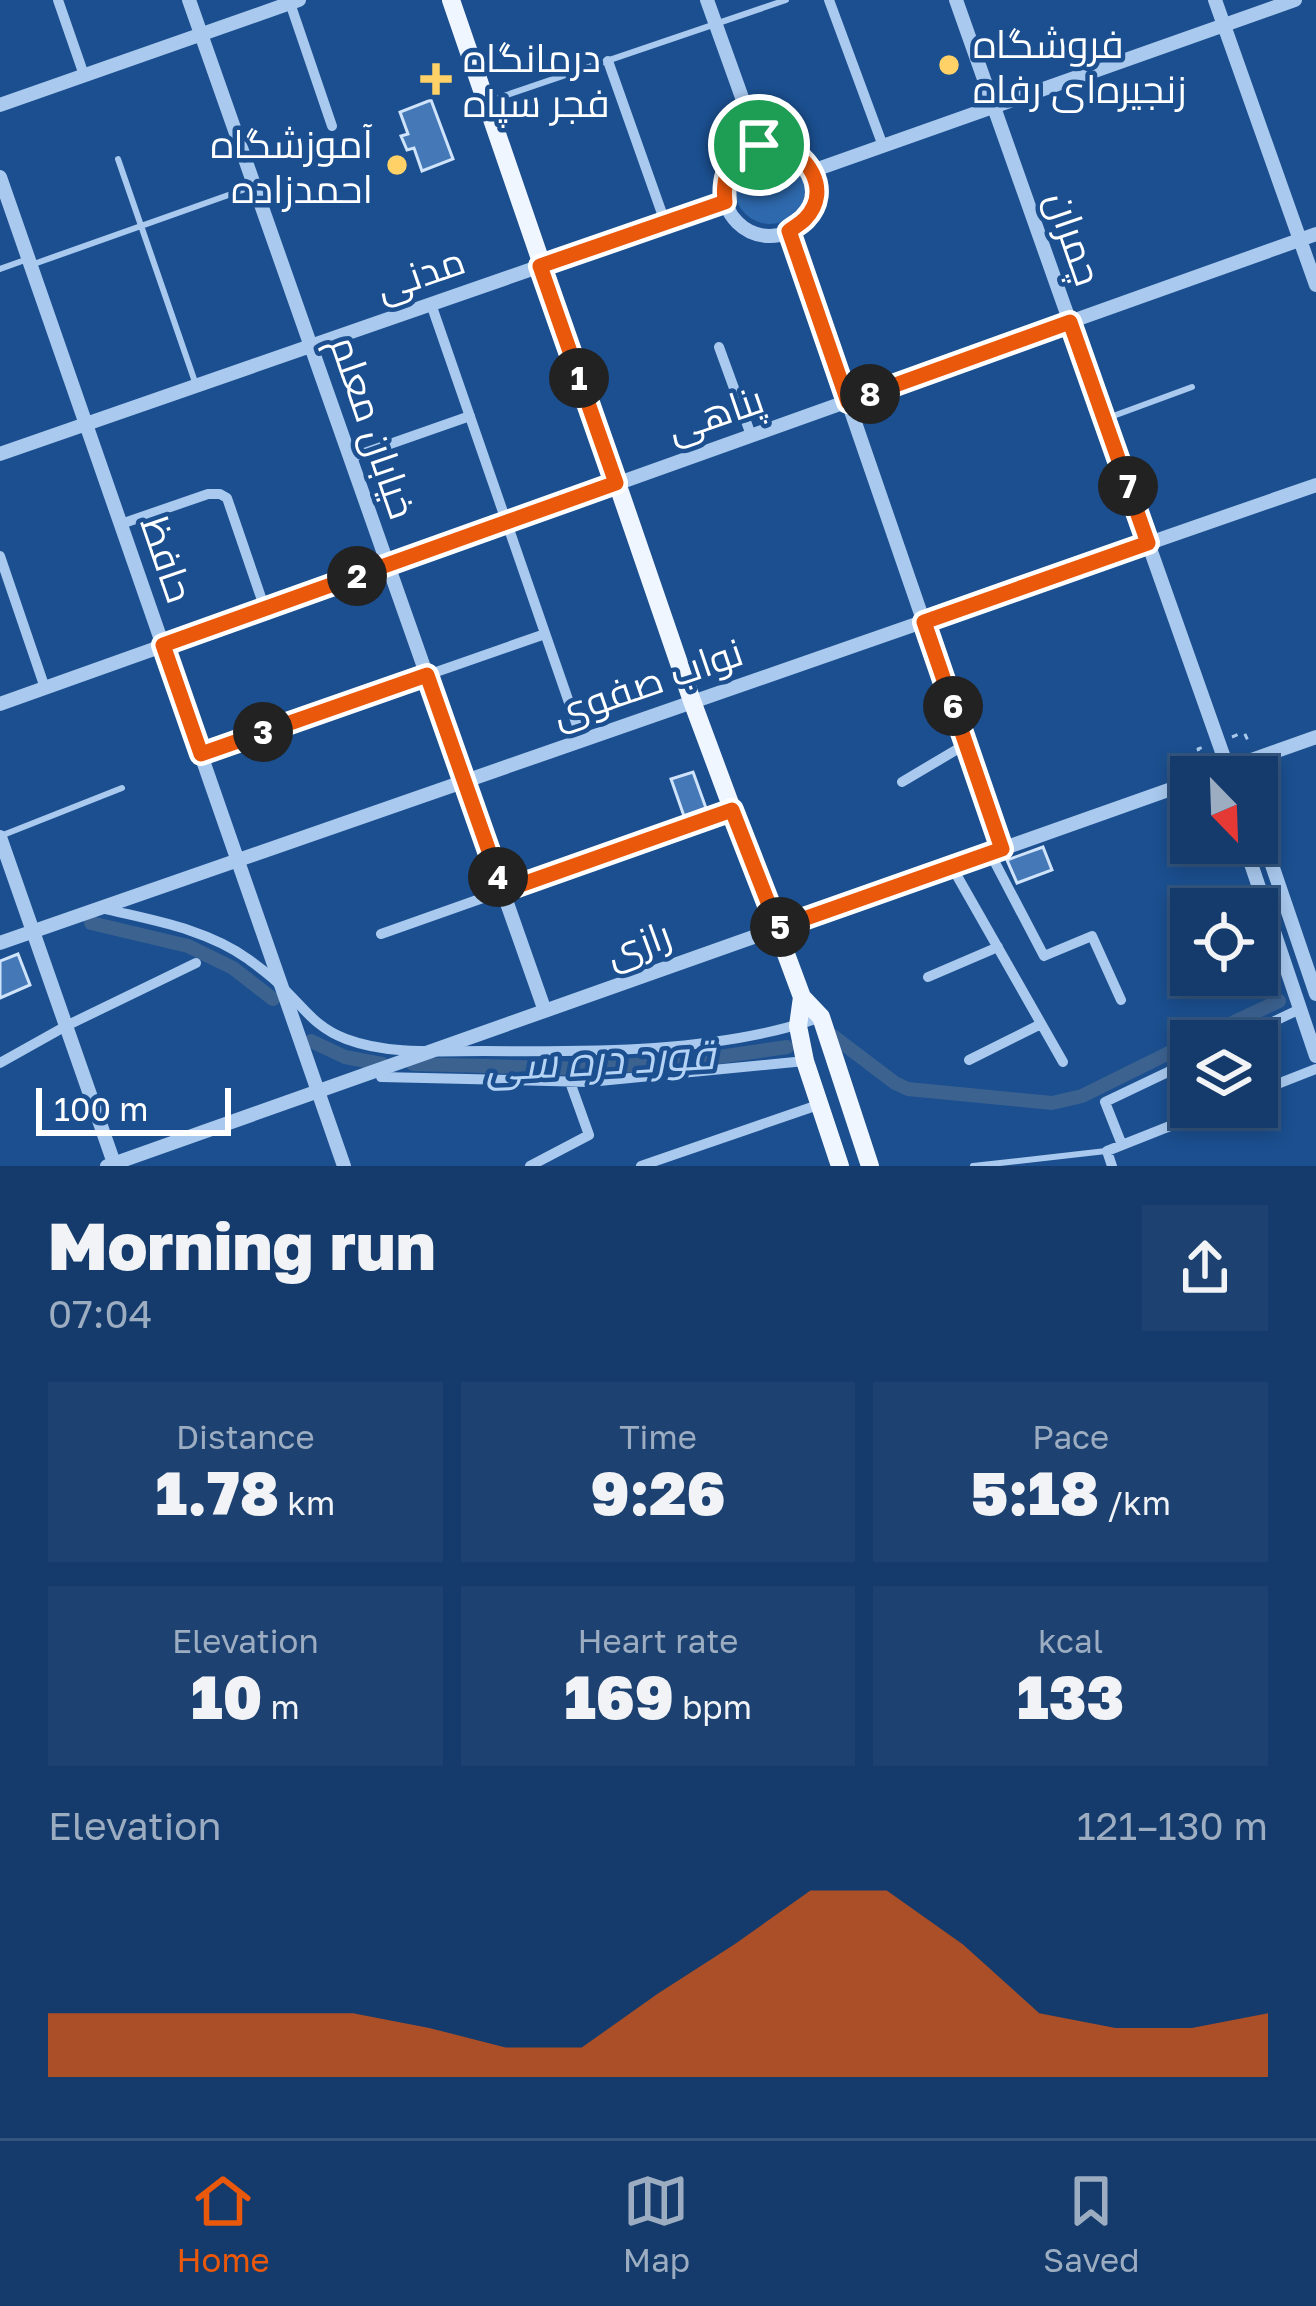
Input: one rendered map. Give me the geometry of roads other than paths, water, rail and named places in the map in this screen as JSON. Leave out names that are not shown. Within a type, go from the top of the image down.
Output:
[{"type":"main road","points":[[451,0],[692,701],[802,997],[821,1017],[871,1166]]},
{"type":"main road","points":[[802,997],[798,1026],[805,1060],[840,1166]]},
{"type":"street","points":[[58,0],[84,76]]},
{"type":"street","name":"خیابان معلم","points":[[189,0],[545,1011]]},
{"type":"street","points":[[707,0],[759,145]]},
{"type":"street","points":[[829,0],[883,146]]},
{"type":"street","name":"چمران","points":[[956,0],[1224,756]]},
{"type":"street","points":[[1216,0],[1316,285]]},
{"type":"street","points":[[812,171],[1295,0]]},
{"type":"street","points":[[0,105],[295,2],[332,126]]},
{"type":"street","points":[[608,61],[665,223]]},
{"type":"street","points":[[759,145],[787,146],[812,171],[816,183],[813,208],[789,231],[756,234],[733,218],[725,202],[730,166],[759,145]]},
{"type":"street","name":"حافظ","points":[[0,177],[344,1166]]},
{"type":"street","name":"مدنی","points":[[0,454],[725,202]]},
{"type":"street","points":[[789,231],[966,744],[996,851],[1044,956],[1092,936],[1121,1000]]},
{"type":"street","name":"پناهی","points":[[0,704],[1316,234]]},
{"type":"street","points":[[431,304],[582,740]]},
{"type":"street","points":[[719,347],[751,435]]},
{"type":"street","points":[[350,458],[470,416]]},
{"type":"street","name":"نواب صفوی","points":[[0,943],[1316,485]]},
{"type":"street","points":[[121,524],[208,494],[227,498],[265,609]]},
{"type":"street","points":[[0,556],[45,688]]},
{"type":"street","points":[[201,754],[545,634]]},
{"type":"street","points":[[1272,756],[1316,737]]},
{"type":"street","points":[[902,782],[966,744]]},
{"type":"street","name":"رازی","points":[[112,1165],[1170,789]]},
{"type":"street","points":[[381,934],[732,810]]},
{"type":"street","points":[[0,837],[7,873],[33,932],[112,1165]]},
{"type":"street","points":[[1251,864],[1316,1056]]},
{"type":"street","points":[[1271,864],[1316,997],[1277,1020]]},
{"type":"street","points":[[952,867],[1063,1062]]},
{"type":"street","points":[[100,908],[194,931],[242,955],[281,985],[320,1028],[350,1041],[432,1051],[588,1052],[710,1042],[798,1026],[821,1017]]},
{"type":"street","points":[[928,977],[998,947]]},
{"type":"street","points":[[0,1063],[196,963]]},
{"type":"street","points":[[969,1060],[1041,1024]]},
{"type":"street","points":[[381,1077],[570,1082],[805,1060]]},
{"type":"street","points":[[1278,1084],[1316,1069]]},
{"type":"street","points":[[1122,1145],[1105,1102],[1170,1071]]},
{"type":"street","points":[[530,1166],[589,1136],[570,1082]]},
{"type":"street","points":[[641,1166],[818,1105]]},
{"type":"street","points":[[1112,1166],[1107,1151],[1170,1126]]},
{"type":"lane","points":[[485,103],[786,0]]},
{"type":"lane","points":[[118,158],[196,386]]},
{"type":"lane","points":[[0,269],[254,186]]},
{"type":"lane","points":[[1104,419],[1192,387]]},
{"type":"lane","points":[[0,837],[122,788]]},
{"type":"lane","points":[[973,1166],[1107,1151]]},
{"type":"waterway","points":[[91,923],[188,946],[233,968],[273,999]]},
{"type":"waterway","name":"قورد دره سی","points":[[1239,1020],[1279,1001]]},
{"type":"waterway","name":"قورد دره سی","points":[[833,1036],[908,1089],[1052,1103],[1082,1096],[1170,1052]]},
{"type":"waterway","name":"قورد دره سی","points":[[311,1041],[345,1057],[382,1064]]},
{"type":"waterway","name":"قورد دره سی","points":[[413,1064],[588,1069],[787,1047]]},
{"type":"place","name":"فروشگاه زنجیره‌ای رفاه","points":[[949,65]]},
{"type":"place","name":"درمانگاه فجر سپاه","points":[[436,79]]},
{"type":"place","name":"آموزشگاه احمدزاده","points":[[397,165]]}]
